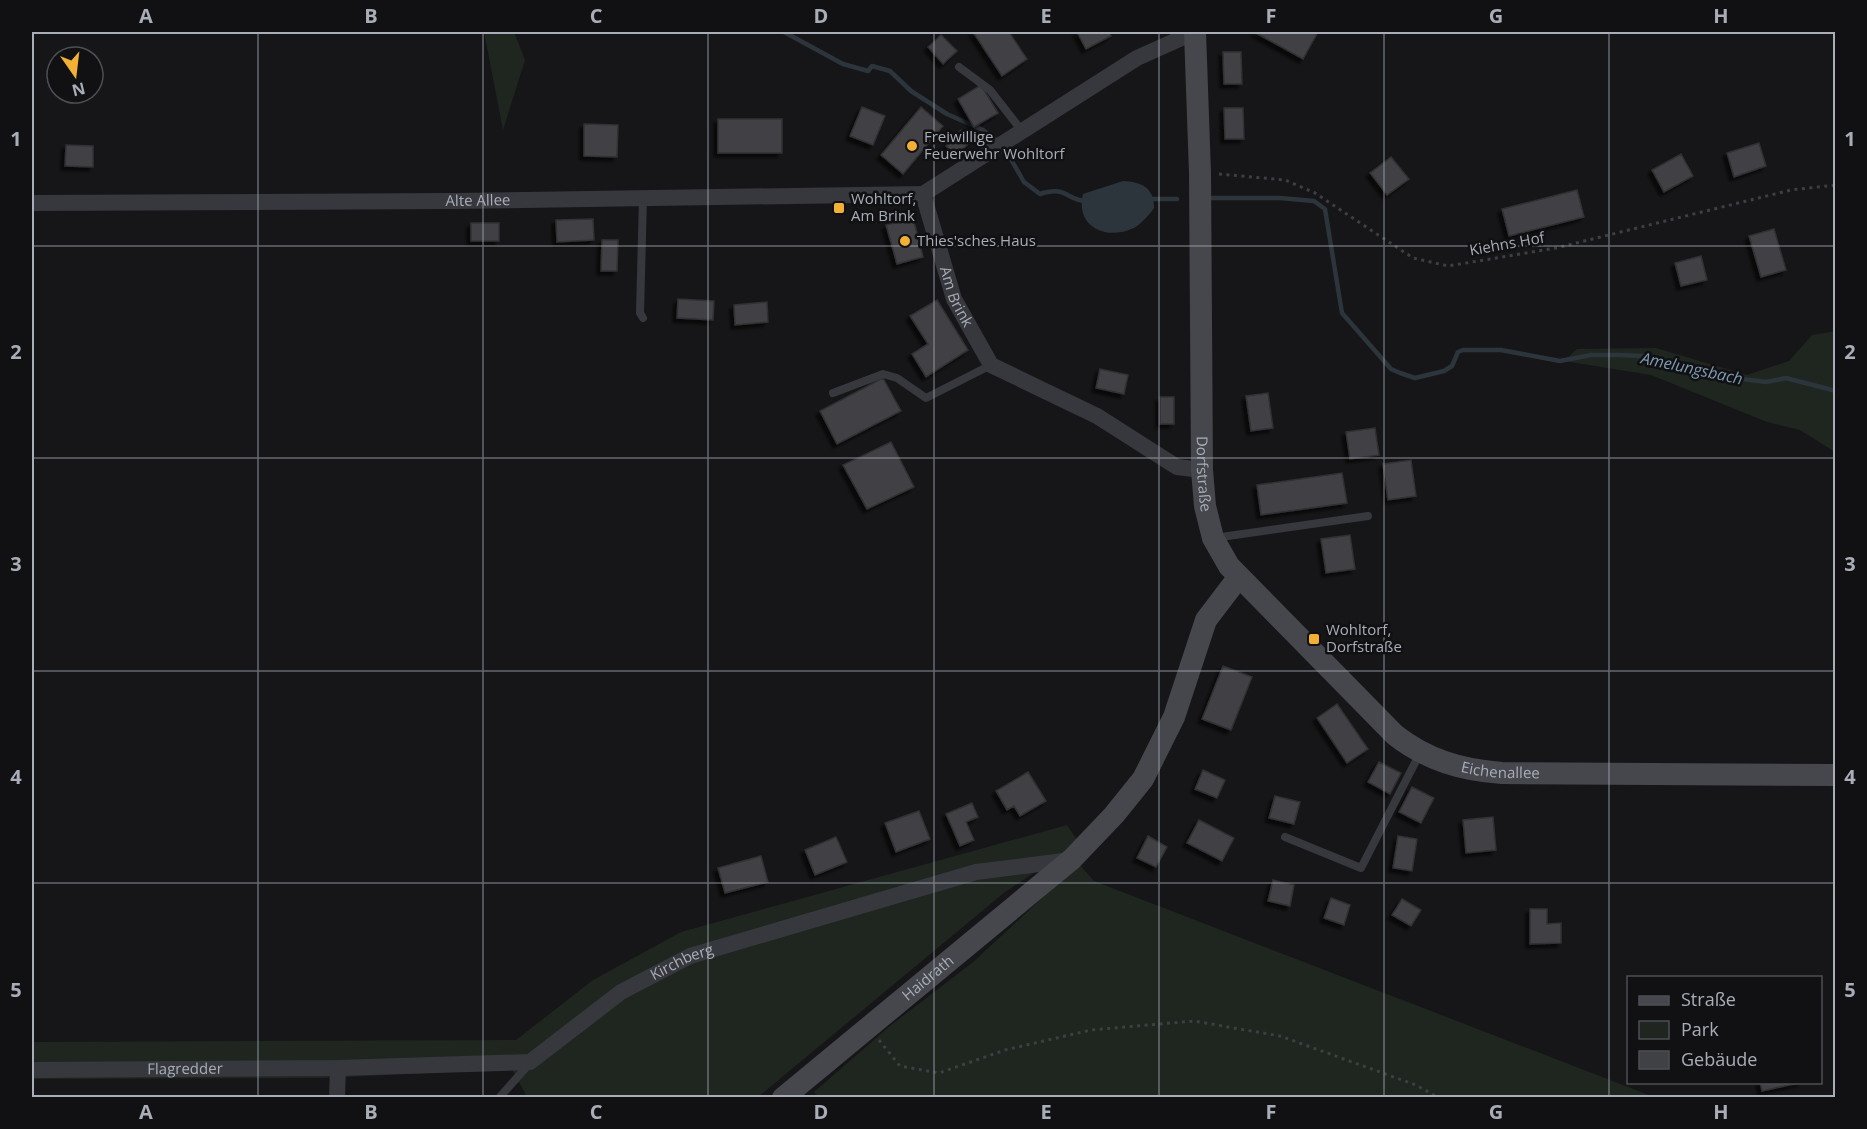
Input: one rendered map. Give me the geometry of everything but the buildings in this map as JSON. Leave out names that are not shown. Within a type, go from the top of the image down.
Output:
[{"type":"street","points":[[923,194],[1137,58],[1195,32]]},
{"type":"street","name":"Dorfstraße","points":[[1195,32],[1200,173],[1202,470],[1205,506],[1213,538],[1238,578]]},
{"type":"street","name":"Alte Allee","points":[[32,203],[923,194]]},
{"type":"street","name":"Am Brink","points":[[923,194],[954,299],[991,365]]},
{"type":"street","points":[[991,365],[1097,416],[1177,467],[1202,470]]},
{"type":"street","points":[[1072,860],[1114,815],[1143,778],[1174,717],[1206,620],[1238,578]]},
{"type":"street","name":"Eichenallee","points":[[1238,578],[1395,735],[1420,753],[1453,766],[1502,773],[1836,775]]},
{"type":"street","name":"Haidrath","points":[[783,1098],[1072,860]]},
{"type":"street","name":"Kirchberg","points":[[530,1062],[621,992],[690,956],[976,872],[1072,860]]},
{"type":"street","points":[[337,1098],[338,1068],[530,1062]]},
{"type":"street","name":"Flagredder","points":[[32,1071],[338,1068]]},
{"type":"lane","points":[[959,67],[990,90],[1022,131]]},
{"type":"lane","points":[[643,318],[640,313],[644,198]]},
{"type":"lane","points":[[833,393],[884,374],[897,378],[926,398],[991,365]]},
{"type":"lane","points":[[1213,538],[1368,516]]},
{"type":"lane","points":[[1285,837],[1360,869],[1420,753]]},
{"type":"lane","points":[[499,1098],[530,1062]]},
{"type":"path","name":"Kiehns Hof","points":[[1200,173],[1285,180],[1315,193],[1413,258],[1448,266],[1556,248],[1791,190],[1836,185]]},
{"type":"path","points":[[868,1026],[900,1066],[939,1073],[1005,1050],[1091,1030],[1194,1022],[1280,1036],[1416,1085],[1439,1098]]},
{"type":"green space","points":[[484,32],[514,32],[525,60],[503,130]]},
{"type":"green space","points":[[1835,331],[1835,452],[1800,430],[1767,422],[1651,375],[1564,361],[1577,349],[1656,348],[1747,375],[1789,361],[1812,335]]},
{"type":"green space","points":[[1067,825],[1079,843],[1005,892],[758,1097],[527,1097],[512,1069],[325,1078],[32,1079],[32,1042],[516,1040],[593,980],[681,932]]},
{"type":"green space","points":[[1079,864],[1094,881],[1654,1097],[818,1098],[814,1092],[890,1026],[973,962]]},
{"type":"shaded area","points":[[1123,181],[1141,184],[1149,190],[1154,208],[1134,228],[1123,232],[1103,232],[1088,223],[1082,205],[1083,194]]},
{"type":"waterway","name":"Amelungsbach","points":[[784,32],[843,64],[868,71],[872,66],[890,71],[911,91],[947,114],[983,130],[996,140]]},
{"type":"waterway","name":"Amelungsbach","points":[[1005,149],[1024,182],[1040,194],[1056,191],[1087,201]]},
{"type":"waterway","name":"Amelungsbach","points":[[1208,198],[1280,198],[1314,201],[1325,209],[1342,313],[1391,369],[1415,378],[1444,371],[1452,366],[1458,352],[1463,350],[1501,350],[1560,361],[1591,355],[1644,356],[1735,378],[1766,382],[1786,378],[1836,391]]},
{"type":"waterway","name":"Amelungsbach","points":[[1149,199],[1177,199]]},
{"type":"place","name":"Freiwillige Feuerwehr Wohltorf","points":[[912,146]]},
{"type":"place","name":"Wohltorf, Am Brink","points":[[839,208]]},
{"type":"place","name":"Thies'sches Haus","points":[[905,241]]},
{"type":"place","name":"Wohltorf, Dorfstraße","points":[[1314,639]]}]
